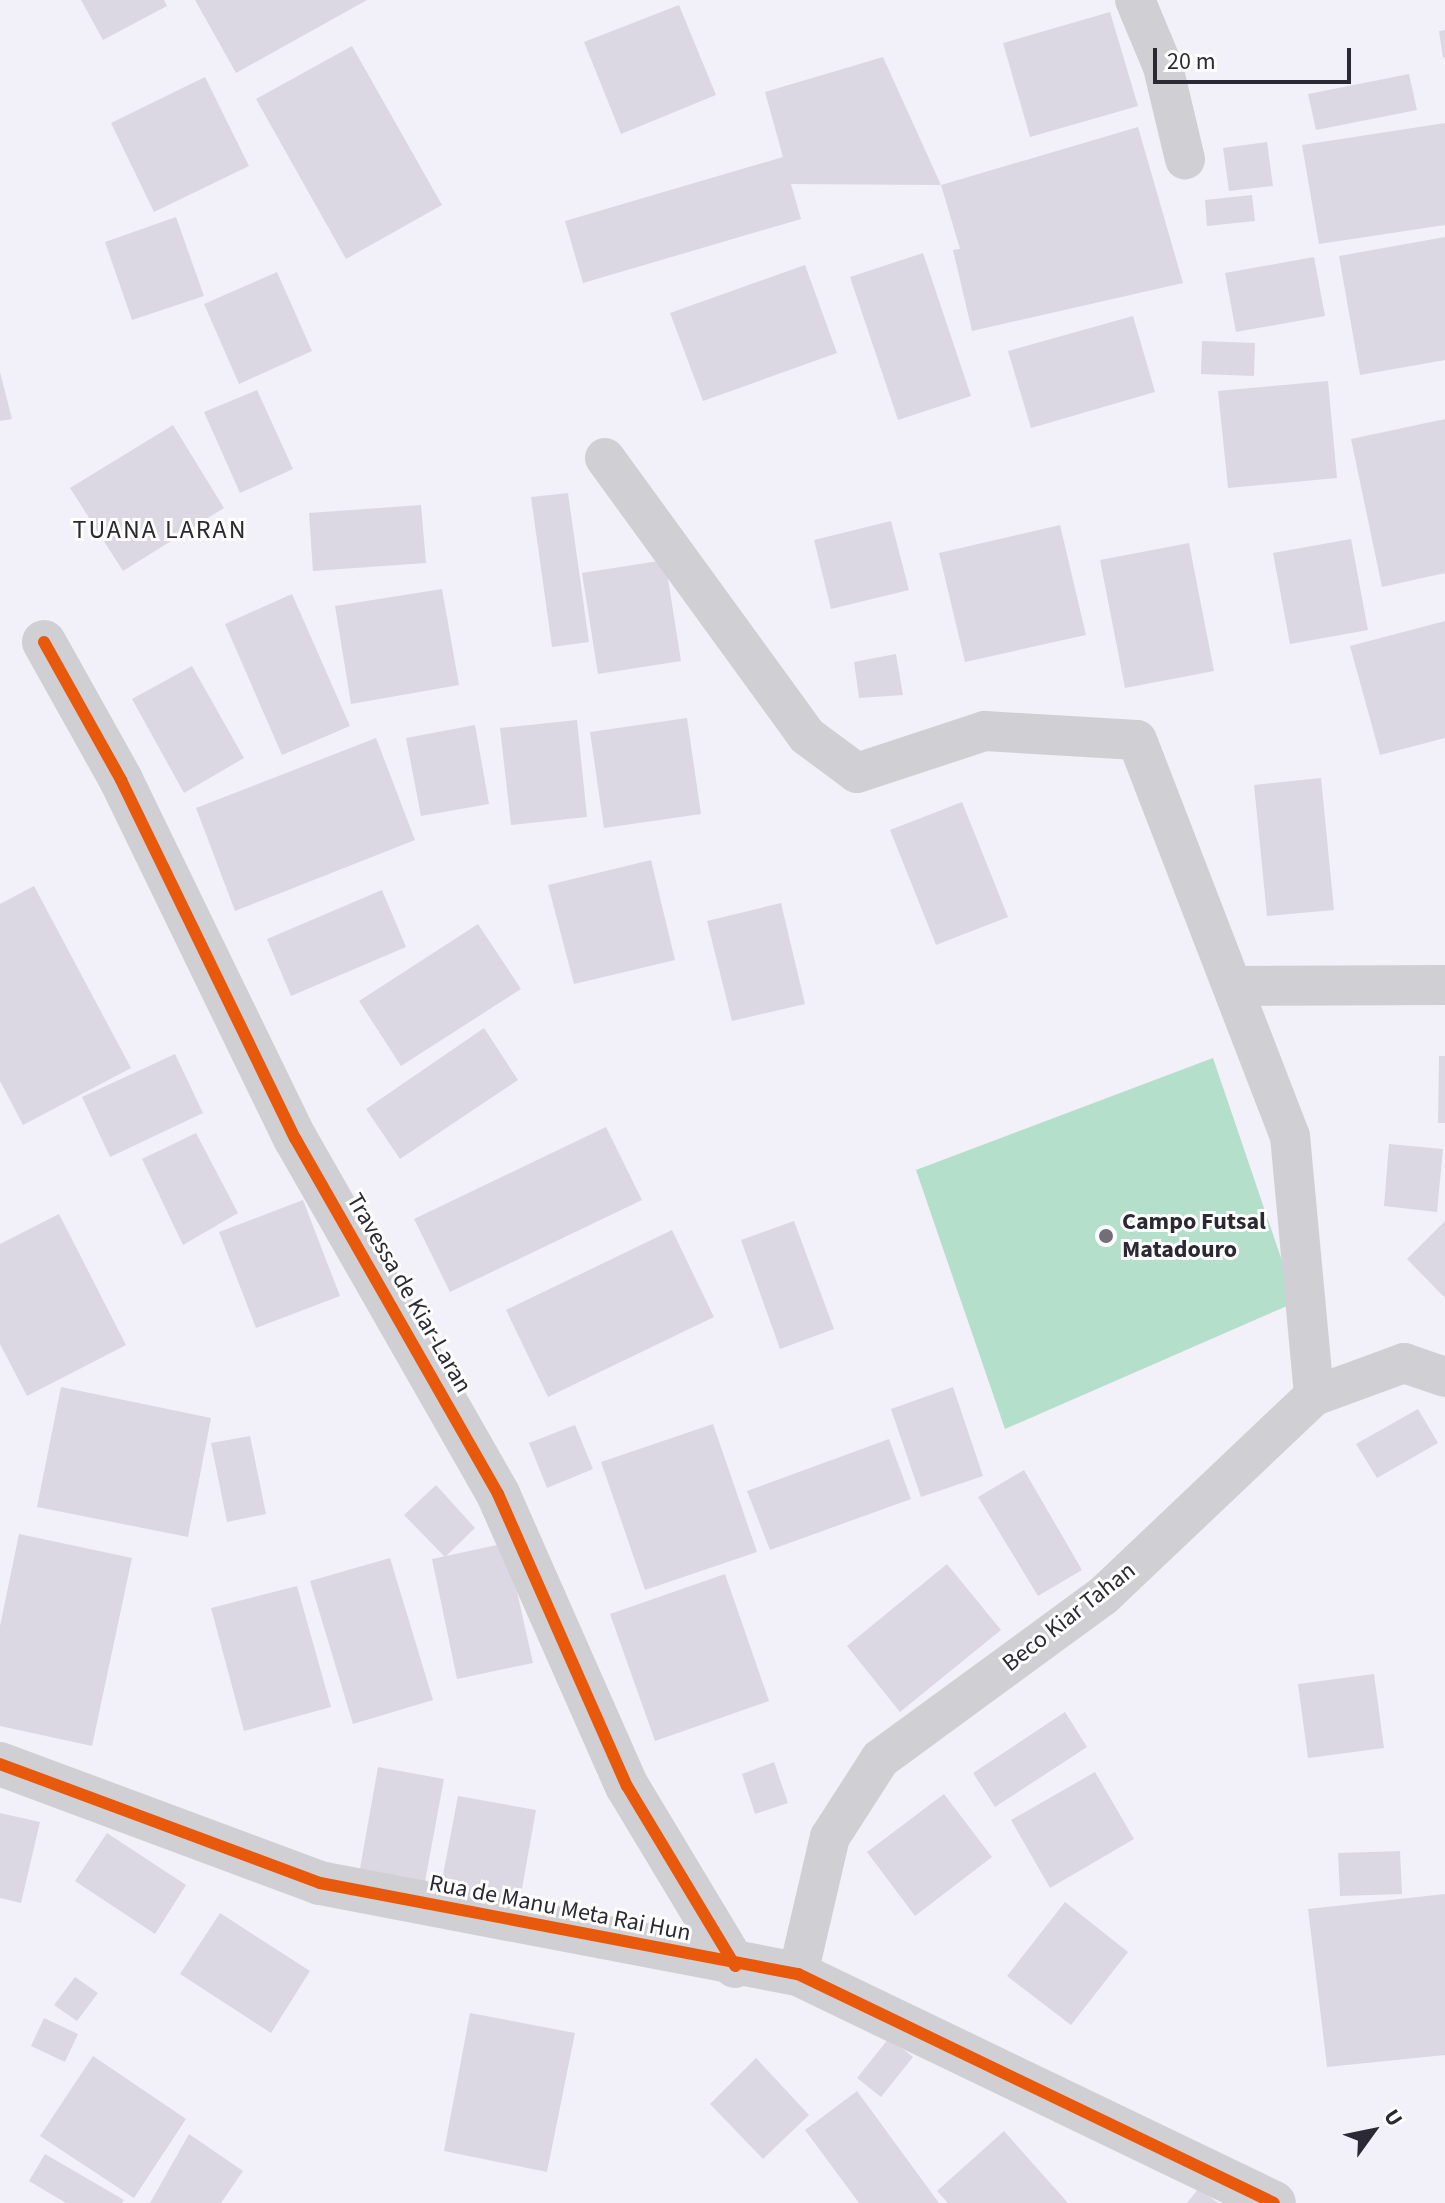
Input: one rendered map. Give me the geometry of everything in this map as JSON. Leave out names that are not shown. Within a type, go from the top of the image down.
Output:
[{"type":"street","name":"Travessa de Kiar-Laran","points":[[44,642],[121,780],[295,1138],[498,1494],[627,1786],[735,1966]]},
{"type":"street","name":"Rua de Manu Meta Rai Hun","points":[[0,1764],[320,1883],[735,1966],[798,1974],[1274,2203]]},
{"type":"lane","points":[[1135,0],[1163,67],[1185,159]]},
{"type":"lane","points":[[605,458],[807,736],[857,773],[985,731],[1137,740],[1290,1136],[1314,1396]]},
{"type":"lane","points":[[1234,986],[1445,985]]},
{"type":"lane","name":"Beco Kiar Tahan","points":[[798,1974],[830,1837],[880,1759],[1103,1596],[1314,1396],[1404,1363],[1445,1377]]},
{"type":"green space","name":"Campo Futsal Matadouro","points":[[1213,1058],[1296,1302],[1005,1429],[916,1170]]},
{"type":"building","points":[[81,0],[164,0],[167,6],[103,40]]},
{"type":"building","points":[[195,0],[367,0],[236,73]]},
{"type":"building","points":[[679,5],[716,95],[621,134],[584,42]]},
{"type":"building","points":[[1110,12],[1138,106],[1030,137],[1003,43]]},
{"type":"building","points":[[1445,30],[1445,57],[1443,58],[1439,31]]},
{"type":"building","points":[[352,46],[442,205],[346,259],[256,99]]},
{"type":"building","points":[[883,57],[941,185],[791,184],[801,219],[583,283],[565,221],[783,157],[765,92]]},
{"type":"building","points":[[1409,74],[1417,110],[1316,130],[1308,94]]},
{"type":"building","points":[[205,77],[249,166],[154,212],[111,123]]},
{"type":"building","points":[[1445,123],[1445,225],[1319,244],[1302,145]]},
{"type":"building","points":[[1138,127],[1183,283],[972,331],[953,250],[960,249],[941,185]]},
{"type":"building","points":[[1267,142],[1273,186],[1229,191],[1223,148]]},
{"type":"building","points":[[1252,195],[1255,221],[1207,226],[1205,200]]},
{"type":"building","points":[[176,217],[204,296],[132,320],[105,242]]},
{"type":"building","points":[[1445,237],[1445,360],[1360,375],[1339,256]]},
{"type":"building","points":[[923,253],[971,396],[898,420],[850,277]]},
{"type":"building","points":[[1314,257],[1325,316],[1236,332],[1225,273]]},
{"type":"building","points":[[805,265],[837,353],[703,401],[670,313]]},
{"type":"building","points":[[277,272],[312,351],[239,384],[204,304]]},
{"type":"building","points":[[1133,316],[1155,392],[1031,428],[1008,351]]},
{"type":"building","points":[[1202,341],[1255,343],[1254,376],[1201,374]]},
{"type":"building","points":[[0,372],[12,419],[0,421]]},
{"type":"building","points":[[1328,381],[1337,478],[1228,488],[1218,391]]},
{"type":"building","points":[[257,390],[293,469],[240,493],[204,412]]},
{"type":"building","points":[[1445,419],[1445,573],[1382,587],[1351,439]]},
{"type":"building","points":[[173,425],[224,508],[123,571],[70,488]]},
{"type":"building","points":[[568,493],[589,642],[552,647],[531,497]]},
{"type":"building","points":[[421,505],[426,563],[313,571],[309,513]]},
{"type":"building","points":[[891,521],[909,590],[831,609],[814,540]]},
{"type":"building","points":[[1060,525],[1086,635],[965,662],[939,553]]},
{"type":"building","points":[[1351,539],[1368,630],[1290,644],[1273,553]]},
{"type":"building","points":[[1189,543],[1214,671],[1125,688],[1100,560]]},
{"type":"building","points":[[665,560],[681,661],[598,674],[582,573]]},
{"type":"building","points":[[442,589],[459,685],[351,704],[335,606]]},
{"type":"building","points":[[292,594],[350,726],[282,755],[225,624]]},
{"type":"building","points":[[1445,621],[1445,738],[1380,755],[1350,646]]},
{"type":"building","points":[[896,654],[903,695],[859,698],[854,662]]},
{"type":"building","points":[[192,666],[244,758],[184,793],[132,699]]},
{"type":"building","points":[[687,718],[701,814],[604,828],[590,732]]},
{"type":"building","points":[[577,720],[587,817],[511,825],[500,728]]},
{"type":"building","points":[[475,725],[489,804],[421,816],[406,738]]},
{"type":"building","points":[[376,738],[415,840],[235,911],[196,808]]},
{"type":"building","points":[[1321,778],[1334,910],[1267,916],[1254,785]]},
{"type":"building","points":[[962,802],[1008,917],[936,945],[890,830]]},
{"type":"building","points":[[651,860],[675,960],[574,984],[548,885]]},
{"type":"building","points":[[34,886],[131,1068],[23,1125],[0,1081],[0,904]]},
{"type":"building","points":[[382,890],[406,947],[291,996],[267,939]]},
{"type":"building","points":[[781,903],[805,1004],[732,1021],[707,921]]},
{"type":"building","points":[[478,924],[521,989],[401,1066],[359,1001]]},
{"type":"building","points":[[484,1028],[518,1080],[400,1159],[366,1109]]},
{"type":"building","points":[[175,1054],[203,1113],[110,1157],[82,1097]]},
{"type":"building","points":[[1439,1056],[1445,1056],[1445,1123],[1438,1123]]},
{"type":"building","points":[[606,1127],[642,1200],[450,1292],[414,1219]]},
{"type":"building","points":[[196,1133],[238,1213],[183,1245],[142,1159]]},
{"type":"building","points":[[1389,1144],[1443,1149],[1437,1212],[1384,1206]]},
{"type":"building","points":[[303,1200],[340,1296],[256,1328],[219,1232]]},
{"type":"building","points":[[59,1214],[126,1345],[27,1396],[0,1344],[0,1244]]},
{"type":"building","points":[[794,1221],[834,1329],[780,1349],[741,1240]]},
{"type":"building","points":[[1445,1221],[1445,1298],[1407,1259]]},
{"type":"building","points":[[672,1230],[714,1317],[548,1397],[506,1310]]},
{"type":"building","points":[[61,1387],[211,1418],[188,1537],[37,1507]]},
{"type":"building","points":[[953,1387],[983,1476],[921,1497],[891,1409]]},
{"type":"building","points":[[1418,1409],[1438,1443],[1377,1478],[1356,1444]]},
{"type":"building","points":[[713,1424],[757,1552],[645,1590],[601,1462]]},
{"type":"building","points":[[575,1425],[593,1469],[547,1488],[529,1443]]},
{"type":"building","points":[[250,1436],[266,1514],[227,1522],[211,1443]]},
{"type":"building","points":[[889,1439],[911,1499],[770,1550],[747,1491]]},
{"type":"building","points":[[1024,1470],[1082,1570],[1038,1596],[978,1497]]},
{"type":"building","points":[[436,1485],[475,1528],[445,1557],[404,1515]]},
{"type":"building","points":[[19,1534],[132,1558],[92,1746],[0,1726],[0,1626]]},
{"type":"building","points":[[506,1543],[533,1663],[457,1679],[432,1559]]},
{"type":"building","points":[[390,1558],[433,1700],[353,1724],[310,1581]]},
{"type":"building","points":[[947,1564],[1001,1630],[900,1712],[847,1646]]},
{"type":"building","points":[[725,1574],[769,1701],[655,1741],[610,1614]]},
{"type":"building","points":[[297,1586],[331,1707],[244,1731],[211,1608]]},
{"type":"building","points":[[1374,1674],[1384,1748],[1308,1758],[1298,1684]]},
{"type":"building","points":[[1065,1712],[1087,1747],[995,1807],[973,1773]]},
{"type":"building","points":[[774,1762],[788,1803],[755,1814],[742,1774]]},
{"type":"building","points":[[378,1767],[444,1779],[424,1887],[359,1874]]},
{"type":"building","points":[[1095,1772],[1134,1839],[1050,1888],[1011,1820]]},
{"type":"building","points":[[944,1794],[992,1857],[915,1916],[867,1852]]},
{"type":"building","points":[[458,1796],[536,1810],[518,1911],[439,1896]]},
{"type":"building","points":[[0,1813],[40,1822],[21,1903],[0,1898]]},
{"type":"building","points":[[107,1833],[186,1885],[155,1934],[75,1881]]},
{"type":"building","points":[[1400,1851],[1402,1894],[1340,1896],[1338,1853]]},
{"type":"building","points":[[1445,1894],[1445,2055],[1327,2067],[1308,1909]]},
{"type":"building","points":[[1065,1902],[1128,1952],[1071,2025],[1007,1976]]},
{"type":"building","points":[[220,1913],[310,1971],[271,2033],[180,1974]]},
{"type":"building","points":[[75,1977],[98,1993],[77,2021],[54,2005]]},
{"type":"building","points":[[470,2013],[575,2033],[547,2172],[444,2151]]},
{"type":"building","points":[[44,2018],[78,2034],[65,2062],[31,2046]]},
{"type":"building","points":[[889,2038],[913,2057],[881,2097],[857,2078]]},
{"type":"building","points":[[93,2056],[186,2119],[134,2198],[40,2136]]},
{"type":"building","points":[[756,2058],[809,2115],[763,2159],[710,2104]]},
{"type":"building","points":[[857,2091],[939,2203],[859,2203],[805,2130]]},
{"type":"building","points":[[1004,2131],[1068,2203],[948,2203],[937,2191]]},
{"type":"building","points":[[189,2134],[243,2171],[221,2203],[150,2203]]},
{"type":"building","points":[[45,2154],[124,2200],[122,2203],[66,2203],[29,2181]]},
{"type":"building","points":[[1199,2188],[1218,2203],[1187,2203]]},
{"type":"cycle path","points":[[44,642],[121,780],[295,1138],[498,1494],[627,1786],[735,1966]]},
{"type":"cycle path","points":[[0,1764],[320,1883],[798,1974],[1274,2203]]},
{"type":"place","name":"Campo Futsal Matadouro","points":[[1106,1236]]},
{"type":"district","name":"TUANA LARAN","points":[[160,530]]}]
